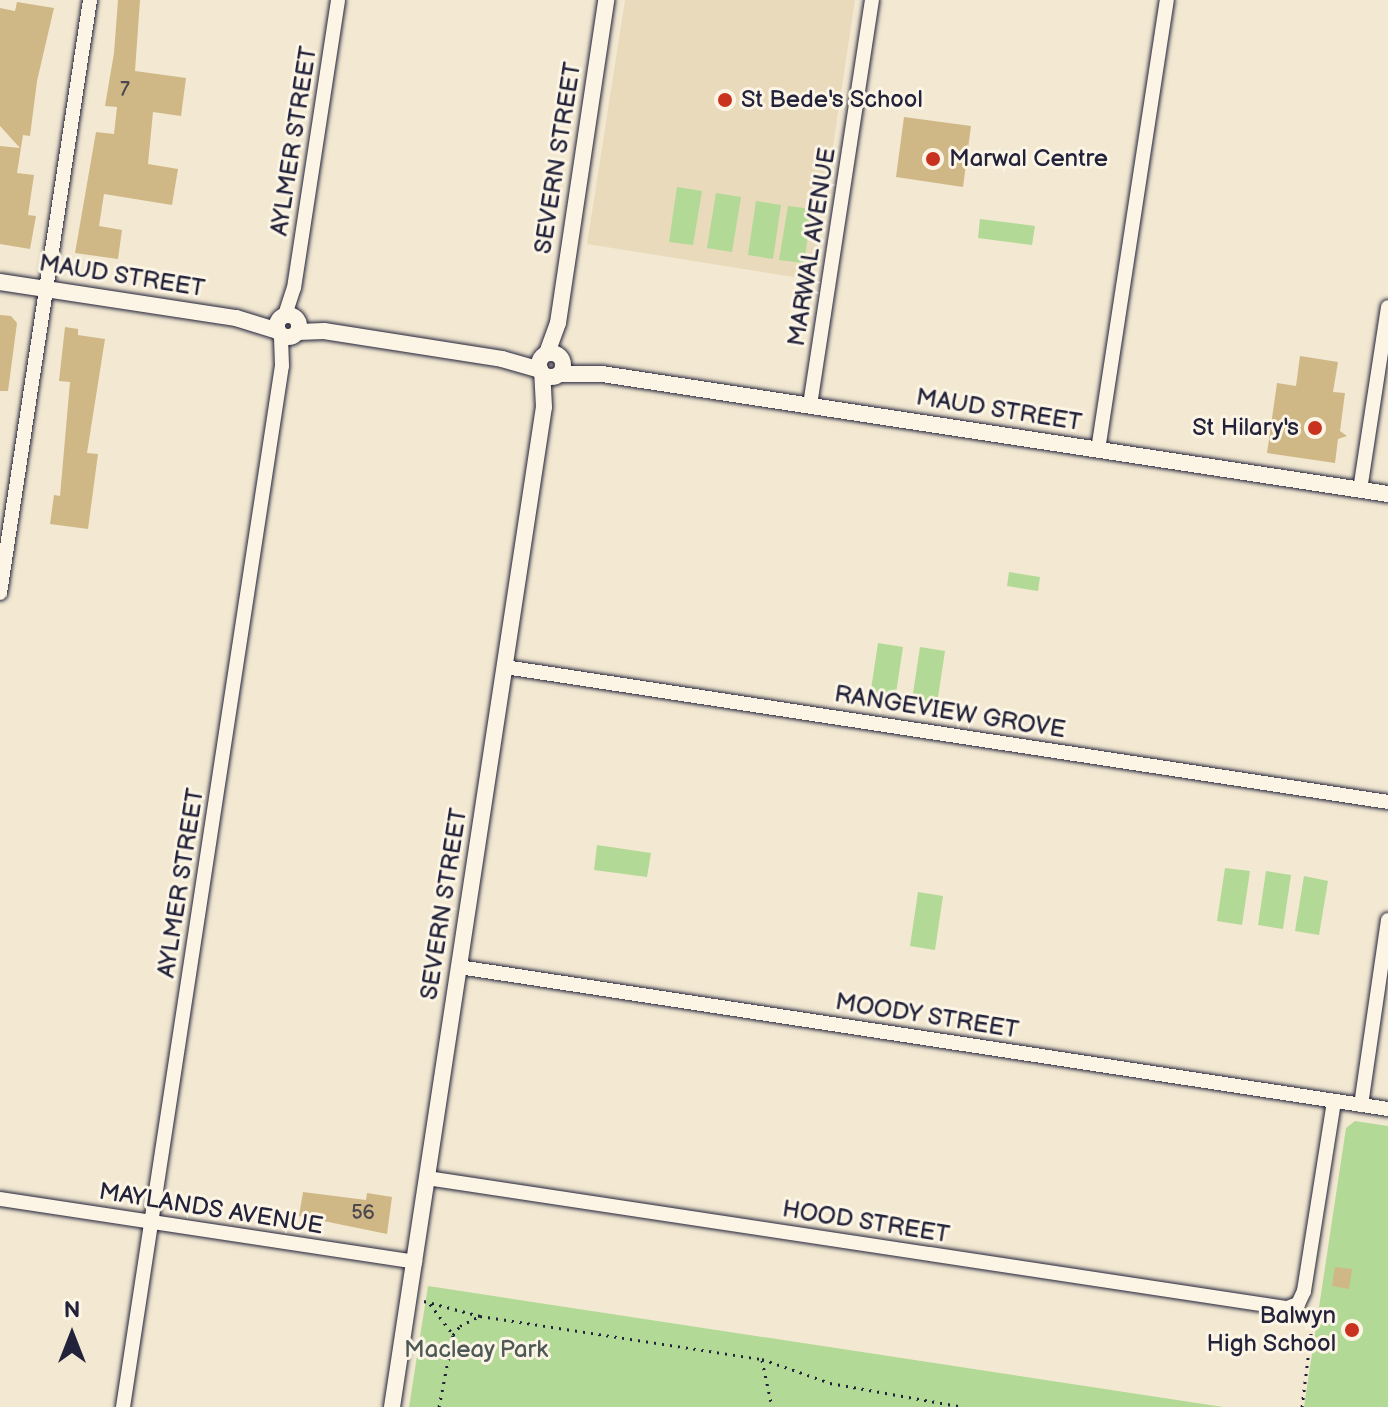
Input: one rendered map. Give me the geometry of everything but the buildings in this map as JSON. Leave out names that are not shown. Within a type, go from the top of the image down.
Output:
[{"type":"street","points":[[0,593],[90,0]]},
{"type":"street","name":"AYLMER STREET","points":[[123,1407],[338,0]]},
{"type":"street","name":"SEVERN STREET","points":[[392,1407],[606,0]]},
{"type":"street","name":"MARWAL AVENUE","points":[[810,405],[872,0]]},
{"type":"street","points":[[1098,450],[1167,0]]},
{"type":"street","name":"MAUD STREET","points":[[0,282],[1388,494]]},
{"type":"street","points":[[1360,490],[1388,307]]},
{"type":"street","name":"RANGEVIEW GROVE","points":[[505,667],[1388,802]]},
{"type":"street","points":[[1361,1105],[1388,920]]},
{"type":"street","name":"MOODY STREET","points":[[459,967],[1388,1109]]},
{"type":"street","name":"HOOD STREET","points":[[427,1178],[1281,1307],[1298,1304],[1304,1291],[1334,1101]]},
{"type":"street","name":"MAYLANDS AVENUE","points":[[0,1199],[415,1262]]},
{"type":"path","points":[[453,1335],[426,1301],[480,1316],[762,1359],[830,1383],[964,1407]]},
{"type":"path","points":[[1302,1407],[1314,1309]]},
{"type":"path","points":[[439,1407],[453,1335],[480,1316]]},
{"type":"path","points":[[762,1359],[772,1407]]},
{"type":"shaded area","name":"St Bede's School","points":[[625,0],[855,0],[813,280],[587,244]]},
{"type":"green space","points":[[677,187],[702,191],[693,245],[669,242]]},
{"type":"green space","points":[[716,193],[741,197],[732,252],[707,248]]},
{"type":"green space","points":[[756,201],[781,205],[773,259],[748,255]]},
{"type":"green space","points":[[788,206],[812,209],[804,263],[779,260]]},
{"type":"green space","points":[[980,219],[1035,226],[1032,245],[978,238]]},
{"type":"green space","points":[[1009,572],[1040,577],[1038,591],[1007,586]]},
{"type":"green space","points":[[878,643],[903,647],[895,700],[870,696]]},
{"type":"green space","points":[[920,647],[945,651],[937,704],[912,700]]},
{"type":"green space","points":[[597,845],[651,853],[647,877],[594,870]]},
{"type":"green space","points":[[1225,868],[1250,871],[1242,925],[1217,921]]},
{"type":"green space","points":[[1266,871],[1291,875],[1283,929],[1258,925]]},
{"type":"green space","points":[[1304,876],[1328,881],[1319,935],[1295,931]]},
{"type":"green space","points":[[918,892],[943,896],[935,950],[910,946]]},
{"type":"green space","name":"Balwyn High School","points":[[1355,1121],[1388,1126],[1388,1407],[1304,1407],[1346,1128]]},
{"type":"green space","name":"Macleay Park","points":[[428,1286],[1223,1407],[409,1407]]},
{"type":"place","name":"St Bede's School","points":[[725,100]]},
{"type":"place","name":"Marwal Centre","points":[[933,159]]},
{"type":"place","name":"St Hilary's","points":[[1315,428]]},
{"type":"place","name":"Balwyn High School","points":[[1352,1330]]}]
